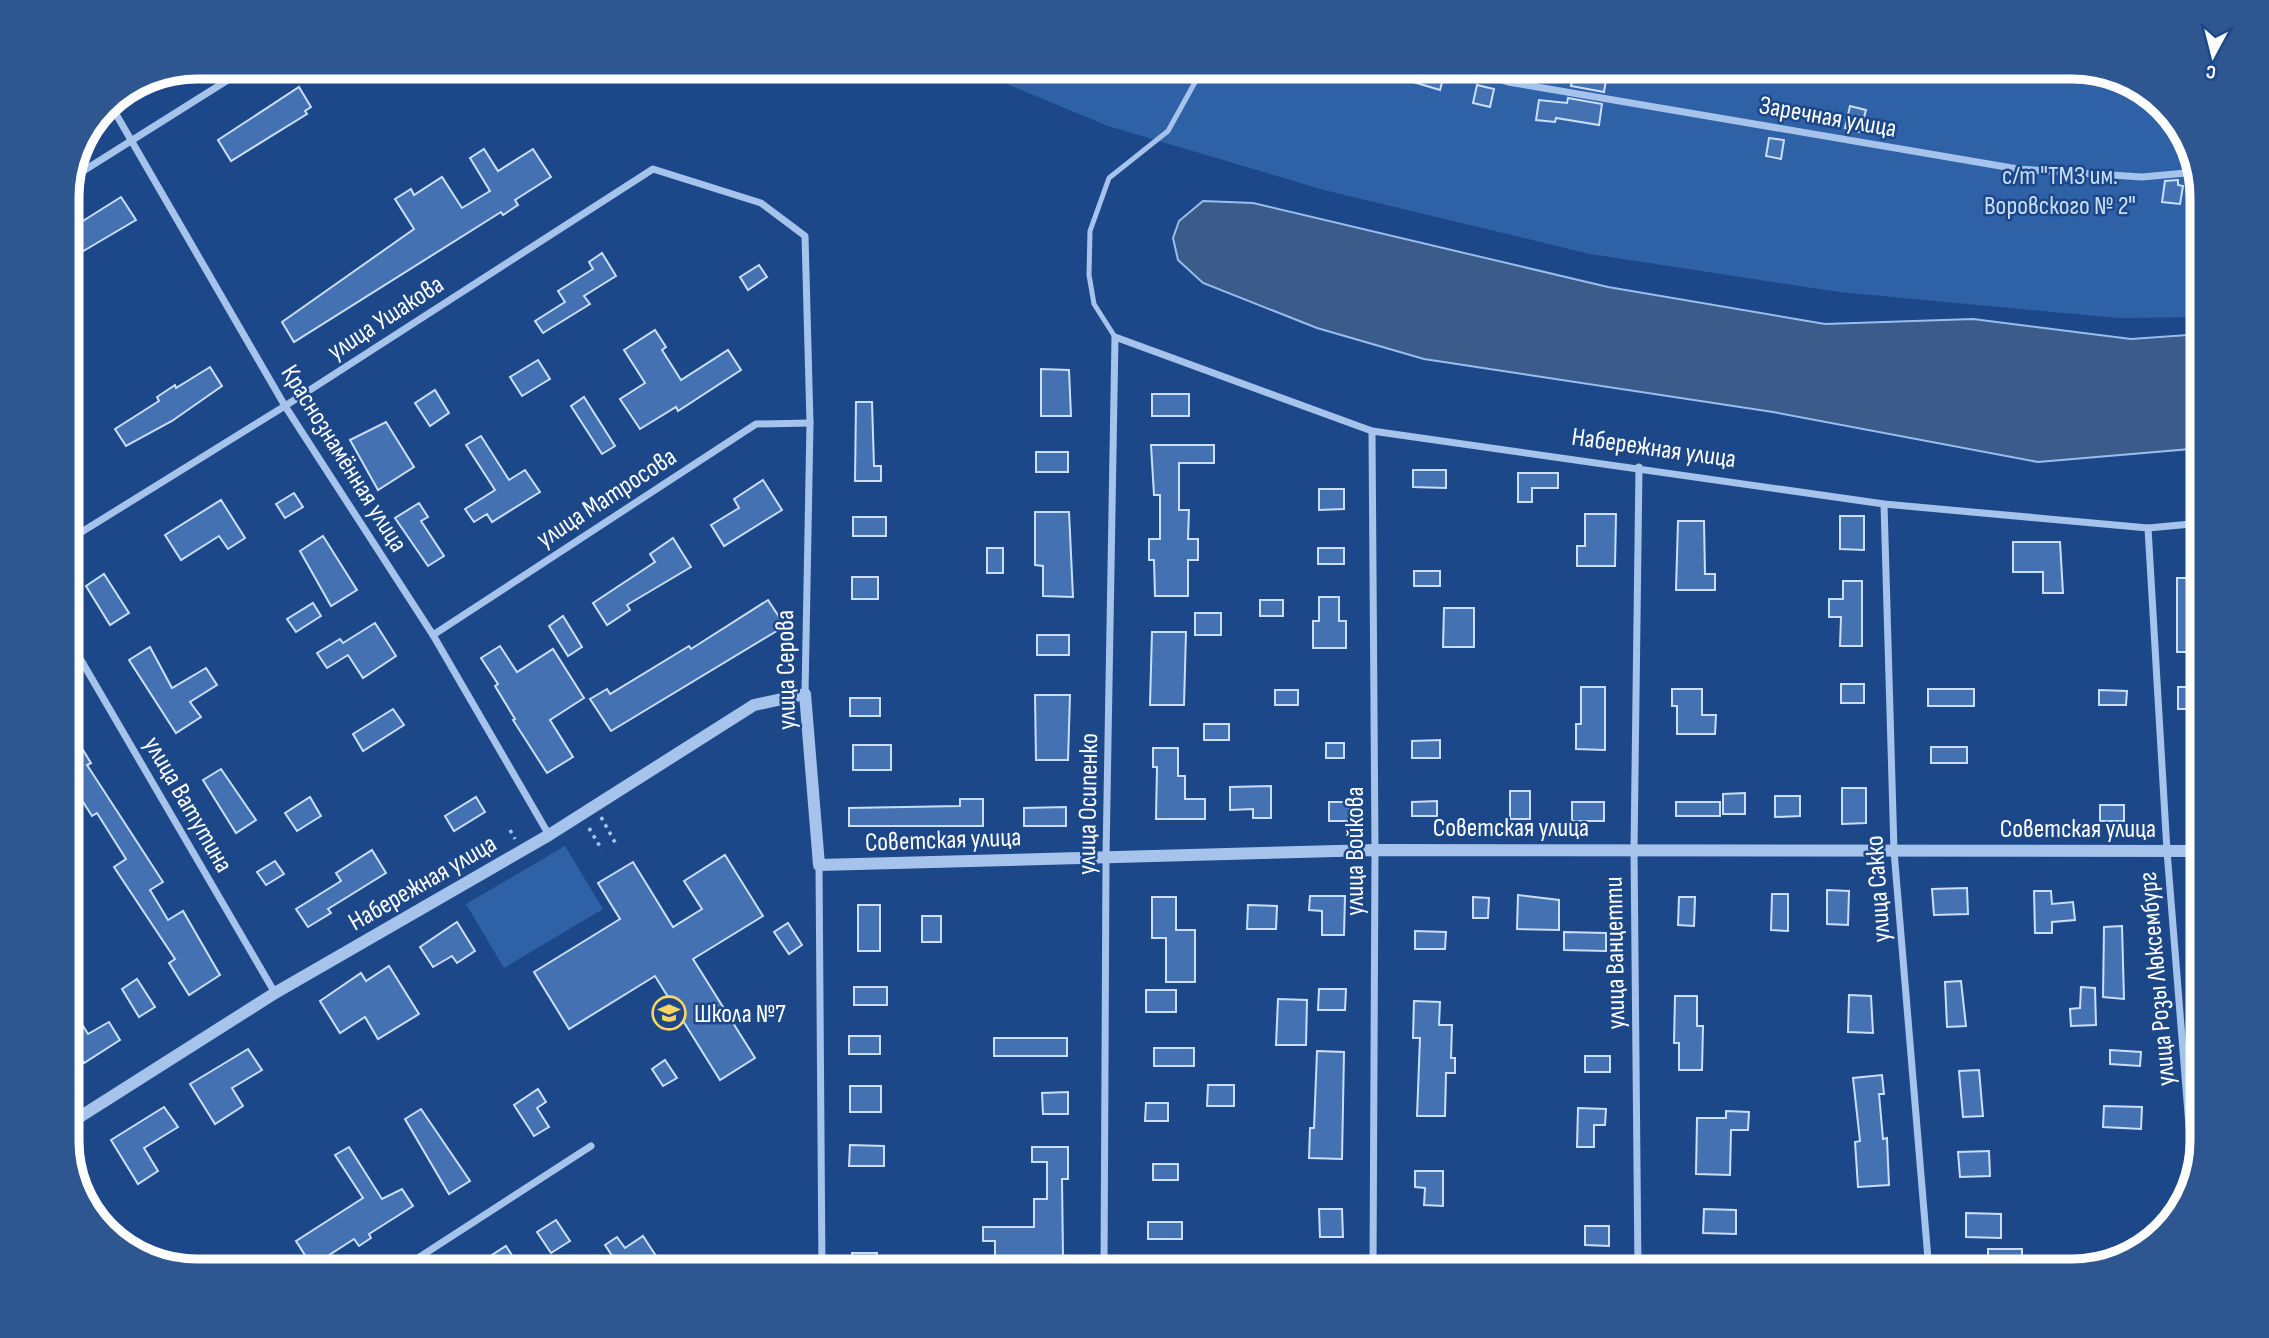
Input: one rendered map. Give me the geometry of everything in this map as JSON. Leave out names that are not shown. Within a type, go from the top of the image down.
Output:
[{"type":"street","points":[[82,171],[229,79]]},
{"type":"street","name":"Заречная улица","points":[[1498,79],[2018,169],[2142,177],[2188,174]]},
{"type":"street","name":"Краснознамённая улица","points":[[115,112],[285,406],[433,635],[549,835]]},
{"type":"street","name":"улица Ушакова","points":[[79,534],[285,406],[653,169]]},
{"type":"street","name":"улица Серова","points":[[653,169],[761,203],[806,236],[810,423],[805,694],[819,865],[822,1259]]},
{"type":"street","name":"Набережная улица","points":[[1115,337],[1372,431],[1884,503],[2148,528],[2190,524]]},
{"type":"street","name":"улица Осипенко","points":[[1104,1259],[1115,337]]},
{"type":"street","name":"улица Матросова","points":[[433,635],[756,424],[810,423]]},
{"type":"street","name":"улица Войкова","points":[[1372,431],[1375,850],[1373,1259]]},
{"type":"street","name":"улица Ванцетти","points":[[1638,1259],[1634,850],[1639,467]]},
{"type":"street","name":"улица Сакко","points":[[1884,503],[1894,851],[1928,1259]]},
{"type":"street","name":"улица Розы Люксембург","points":[[2148,528],[2167,851],[2190,1138]]},
{"type":"street","name":"улица Ватутина","points":[[79,657],[275,993]]},
{"type":"street","name":"Набережная улица","points":[[79,1117],[275,993],[549,835],[754,705],[805,694]]},
{"type":"street","name":"Советская улица","points":[[819,865],[1375,850],[2190,851]]},
{"type":"street","points":[[418,1259],[591,1146]]},
{"type":"lane","points":[[1115,337],[1094,304],[1089,275],[1090,231],[1109,178],[1168,131],[1197,79]]},
{"type":"path","points":[[600,816],[617,846]]},
{"type":"path","points":[[586,824],[602,850]]},
{"type":"green space","name":"с/т \"ТМЗ им. Воровского № 2\"","points":[[995,79],[2088,80],[2117,88],[2144,103],[2166,125],[2184,159],[2190,189],[2190,317],[2118,318],[1839,292],[1590,254],[1324,190],[1108,126]]},
{"type":"green space","points":[[565,846],[603,909],[504,968],[466,904]]},
{"type":"shaded area","points":[[1203,201],[1253,203],[1608,287],[1825,324],[1973,319],[2131,339],[2190,335],[2190,449],[2038,462],[1773,412],[1424,359],[1317,328],[1203,283],[1178,260],[1173,238],[1179,221]]},
{"type":"building","points":[[1403,79],[1443,79],[1440,90]]},
{"type":"building","points":[[1572,79],[1606,80],[1604,92],[1571,86]]},
{"type":"building","points":[[1477,85],[1494,89],[1490,107],[1473,103]]},
{"type":"building","points":[[299,87],[311,107],[305,111],[307,114],[231,161],[218,140]]},
{"type":"building","points":[[1568,98],[1602,104],[1599,125],[1556,118],[1555,122],[1536,120],[1539,100],[1567,103]]},
{"type":"building","points":[[1850,106],[1866,110],[1860,132],[1845,128]]},
{"type":"building","points":[[1769,138],[1784,140],[1781,159],[1766,156]]},
{"type":"building","points":[[484,149],[498,171],[533,149],[551,177],[515,200],[518,205],[503,215],[501,212],[294,342],[282,322],[414,229],[395,199],[411,189],[414,195],[442,177],[462,208],[490,191],[470,158]]},
{"type":"building","points":[[2178,180],[2178,185],[2183,186],[2180,204],[2162,202],[2165,181]]},
{"type":"building","points":[[121,197],[136,220],[80,253],[79,223]]},
{"type":"building","points":[[602,253],[616,276],[584,296],[590,304],[543,333],[535,321],[565,302],[558,291],[593,269],[589,262]]},
{"type":"building","points":[[759,265],[767,277],[748,290],[740,277]]},
{"type":"building","points":[[655,330],[666,347],[662,350],[681,380],[728,350],[741,370],[678,411],[676,407],[640,429],[620,399],[645,383],[624,350]]},
{"type":"building","points":[[538,360],[550,379],[522,396],[510,377]]},
{"type":"building","points":[[210,367],[222,386],[172,421],[126,446],[115,429],[159,401],[157,397],[175,385],[176,388]]},
{"type":"building","points":[[1041,369],[1069,370],[1071,416],[1041,416]]},
{"type":"building","points":[[435,390],[449,413],[430,426],[415,403]]},
{"type":"building","points":[[1152,394],[1189,394],[1189,416],[1152,416]]},
{"type":"building","points":[[584,397],[615,446],[602,454],[571,406]]},
{"type":"building","points":[[856,402],[872,402],[874,466],[881,466],[881,481],[855,481]]},
{"type":"building","points":[[386,422],[414,467],[378,490],[350,440]]},
{"type":"building","points":[[481,436],[509,480],[525,470],[540,492],[492,522],[487,514],[474,522],[465,509],[495,490],[466,445]]},
{"type":"building","points":[[1151,445],[1214,445],[1214,463],[1179,463],[1179,510],[1189,510],[1188,539],[1198,539],[1198,560],[1188,560],[1188,596],[1155,596],[1154,560],[1149,560],[1149,539],[1160,539],[1160,495],[1154,495]]},
{"type":"building","points":[[1036,452],[1068,452],[1068,472],[1036,472]]},
{"type":"building","points":[[1413,470],[1446,470],[1446,488],[1413,487]]},
{"type":"building","points":[[1518,473],[1558,473],[1558,488],[1532,488],[1532,502],[1518,502]]},
{"type":"building","points":[[763,480],[782,510],[724,546],[711,525],[739,508],[734,499]]},
{"type":"building","points":[[1319,489],[1344,489],[1344,509],[1319,510]]},
{"type":"building","points":[[294,493],[303,507],[285,518],[276,504]]},
{"type":"building","points":[[221,500],[245,538],[228,549],[219,536],[181,560],[165,535]]},
{"type":"building","points":[[419,503],[428,517],[421,521],[444,556],[428,566],[395,518]]},
{"type":"building","points":[[1035,512],[1069,512],[1073,597],[1043,596],[1043,566],[1035,565]]},
{"type":"building","points":[[1585,514],[1616,514],[1615,566],[1577,566],[1577,546],[1585,546]]},
{"type":"building","points":[[1840,516],[1864,516],[1864,550],[1840,549]]},
{"type":"building","points":[[853,517],[886,517],[886,536],[853,536]]},
{"type":"building","points":[[1678,521],[1704,521],[1705,574],[1715,574],[1715,590],[1676,590]]},
{"type":"building","points":[[323,536],[357,590],[331,606],[300,551]]},
{"type":"building","points":[[673,538],[691,567],[627,605],[630,610],[607,625],[593,603],[655,562],[650,554]]},
{"type":"building","points":[[2013,542],[2060,542],[2063,593],[2043,593],[2043,572],[2013,572]]},
{"type":"building","points":[[987,548],[1003,548],[1003,573],[987,573]]},
{"type":"building","points":[[1318,548],[1344,548],[1344,564],[1318,564]]},
{"type":"building","points":[[1414,571],[1440,571],[1440,586],[1414,586]]},
{"type":"building","points":[[104,574],[129,613],[110,625],[86,586]]},
{"type":"building","points":[[852,577],[878,577],[878,599],[852,599]]},
{"type":"building","points":[[2177,578],[2190,578],[2190,652],[2177,652]]},
{"type":"building","points":[[1843,581],[1862,581],[1862,646],[1840,646],[1841,617],[1829,617],[1829,599],[1843,599]]},
{"type":"building","points":[[1319,597],[1339,597],[1339,621],[1346,621],[1346,648],[1313,648],[1313,621],[1319,621]]},
{"type":"building","points":[[768,600],[785,626],[611,731],[590,699],[607,689],[610,694],[689,646],[691,649]]},
{"type":"building","points":[[1260,600],[1283,600],[1283,616],[1260,616]]},
{"type":"building","points":[[313,603],[321,616],[296,632],[287,619]]},
{"type":"building","points":[[1444,608],[1474,608],[1474,647],[1443,647]]},
{"type":"building","points":[[1195,613],[1221,613],[1221,635],[1195,635]]},
{"type":"building","points":[[563,616],[582,647],[568,656],[549,626]]},
{"type":"building","points":[[375,623],[396,656],[363,678],[348,655],[327,668],[317,653],[340,639],[343,643]]},
{"type":"building","points":[[1152,632],[1186,632],[1184,705],[1150,705]]},
{"type":"building","points":[[1037,635],[1069,635],[1069,655],[1037,655]]},
{"type":"building","points":[[500,646],[517,672],[553,649],[584,698],[550,720],[573,757],[547,773],[513,720],[515,719],[495,686],[498,684],[481,658]]},
{"type":"building","points":[[150,647],[172,688],[206,668],[217,685],[190,702],[201,717],[176,733],[129,660]]},
{"type":"building","points":[[1841,684],[1864,684],[1864,703],[1841,703]]},
{"type":"building","points":[[1581,687],[1605,687],[1605,750],[1576,749],[1576,724],[1581,724]]},
{"type":"building","points":[[2178,687],[2190,687],[2190,709],[2178,709]]},
{"type":"building","points":[[1672,689],[1702,689],[1702,715],[1716,715],[1715,734],[1677,734],[1677,706],[1672,706]]},
{"type":"building","points":[[1928,689],[1974,689],[1974,706],[1928,706]]},
{"type":"building","points":[[1275,690],[1298,690],[1298,705],[1275,705]]},
{"type":"building","points":[[2099,690],[2127,691],[2126,705],[2099,705]]},
{"type":"building","points":[[1035,695],[1070,695],[1068,760],[1036,760]]},
{"type":"building","points":[[850,698],[880,698],[880,716],[850,716]]},
{"type":"building","points":[[393,709],[404,725],[363,751],[353,734]]},
{"type":"building","points":[[1204,724],[1229,724],[1229,740],[1204,740]]},
{"type":"building","points":[[1440,740],[1440,758],[1412,758],[1412,741]]},
{"type":"building","points":[[1326,743],[1344,743],[1344,758],[1326,758]]},
{"type":"building","points":[[79,744],[91,763],[87,765],[163,882],[150,890],[168,920],[183,911],[220,975],[189,995],[169,963],[175,959],[114,867],[126,859],[97,813],[92,816],[79,796]]},
{"type":"building","points":[[853,745],[891,745],[891,770],[853,770]]},
{"type":"building","points":[[1931,747],[1967,747],[1967,763],[1931,763]]},
{"type":"building","points":[[1153,748],[1178,748],[1178,776],[1185,776],[1185,799],[1205,799],[1205,819],[1156,819],[1157,767],[1153,767]]},
{"type":"building","points":[[221,769],[256,820],[236,833],[203,780]]},
{"type":"building","points":[[1271,786],[1271,818],[1253,818],[1253,809],[1230,810],[1230,787]]},
{"type":"building","points":[[1842,788],[1866,788],[1866,823],[1842,824]]},
{"type":"building","points":[[1510,791],[1530,791],[1530,819],[1510,819]]},
{"type":"building","points":[[1745,793],[1745,814],[1723,814],[1723,794]]},
{"type":"building","points":[[1775,796],[1800,796],[1800,816],[1775,817]]},
{"type":"building","points":[[310,797],[321,816],[297,831],[285,813]]},
{"type":"building","points":[[476,797],[485,812],[454,831],[445,816]]},
{"type":"building","points":[[960,799],[983,799],[983,826],[849,826],[849,808],[960,806]]},
{"type":"building","points":[[1437,801],[1437,816],[1412,816],[1412,802]]},
{"type":"building","points":[[1329,802],[1349,802],[1349,821],[1329,821]]},
{"type":"building","points":[[1572,802],[1604,802],[1604,821],[1572,821]]},
{"type":"building","points":[[1676,802],[1720,802],[1720,816],[1676,816]]},
{"type":"building","points":[[2100,805],[2124,805],[2124,821],[2100,821]]},
{"type":"building","points":[[1066,807],[1066,826],[1024,826],[1024,808]]},
{"type":"building","points":[[372,850],[386,873],[328,909],[331,913],[308,927],[296,909],[341,881],[336,873]]},
{"type":"building","points":[[725,855],[763,916],[693,959],[755,1058],[720,1080],[655,976],[569,1029],[534,972],[620,919],[598,883],[633,862],[673,927],[702,909],[684,881]]},
{"type":"building","points":[[275,861],[284,874],[266,885],[257,872]]},
{"type":"building","points":[[1967,888],[1968,914],[1934,915],[1932,889]]},
{"type":"building","points":[[1827,890],[1849,891],[1848,925],[1827,924]]},
{"type":"building","points":[[2034,891],[2051,891],[2052,904],[2073,902],[2075,920],[2052,922],[2052,933],[2035,933]]},
{"type":"building","points":[[1772,894],[1788,894],[1788,931],[1771,930]]},
{"type":"building","points":[[1518,895],[1559,900],[1559,930],[1517,929]]},
{"type":"building","points":[[1310,896],[1345,896],[1344,935],[1322,935],[1322,911],[1309,910]]},
{"type":"building","points":[[1152,897],[1176,897],[1176,930],[1195,930],[1195,982],[1166,982],[1166,938],[1152,938]]},
{"type":"building","points":[[1473,897],[1489,898],[1488,918],[1473,918]]},
{"type":"building","points":[[1679,897],[1695,897],[1694,926],[1678,925]]},
{"type":"building","points":[[858,905],[880,905],[880,951],[858,951]]},
{"type":"building","points":[[1248,905],[1277,906],[1276,929],[1247,929]]},
{"type":"building","points":[[922,916],[941,916],[941,942],[922,942]]},
{"type":"building","points":[[457,922],[475,951],[457,963],[452,956],[433,967],[420,947]]},
{"type":"building","points":[[788,923],[802,945],[789,954],[774,932]]},
{"type":"building","points":[[2122,926],[2124,999],[2103,997],[2104,927]]},
{"type":"building","points":[[1415,931],[1446,932],[1445,949],[1415,949]]},
{"type":"building","points":[[1564,932],[1606,933],[1606,951],[1564,950]]},
{"type":"building","points":[[389,966],[419,1014],[378,1039],[365,1017],[340,1033],[320,1001],[361,973],[366,981]]},
{"type":"building","points":[[137,979],[155,1007],[139,1017],[122,989]]},
{"type":"building","points":[[1961,981],[1966,1026],[1947,1027],[1945,982]]},
{"type":"building","points":[[854,987],[887,987],[887,1005],[854,1005]]},
{"type":"building","points":[[2081,987],[2095,988],[2096,1025],[2071,1026],[2070,1009],[2080,1008]]},
{"type":"building","points":[[1319,989],[1346,989],[1345,1010],[1318,1010]]},
{"type":"building","points":[[1146,990],[1176,990],[1176,1012],[1146,1012]]},
{"type":"building","points":[[1849,995],[1871,996],[1873,1033],[1848,1032]]},
{"type":"building","points":[[1675,996],[1697,996],[1697,1026],[1703,1026],[1702,1070],[1679,1070],[1679,1043],[1674,1043]]},
{"type":"building","points":[[1278,999],[1307,1000],[1306,1045],[1276,1045]]},
{"type":"building","points":[[1414,1001],[1440,1002],[1439,1025],[1452,1025],[1451,1058],[1455,1058],[1455,1073],[1446,1073],[1445,1116],[1417,1116],[1420,1038],[1413,1038]]},
{"type":"building","points":[[109,1022],[120,1040],[84,1063],[79,1055],[79,1028],[83,1026],[88,1034]]},
{"type":"building","points":[[849,1036],[880,1036],[880,1054],[849,1054]]},
{"type":"building","points":[[994,1038],[1067,1038],[1067,1056],[994,1056]]},
{"type":"building","points":[[1154,1048],[1194,1048],[1194,1066],[1154,1066]]},
{"type":"building","points":[[248,1049],[262,1070],[232,1088],[243,1106],[215,1124],[190,1084]]},
{"type":"building","points":[[2110,1050],[2141,1052],[2140,1066],[2110,1064]]},
{"type":"building","points":[[1317,1051],[1344,1052],[1342,1159],[1309,1158],[1310,1128],[1314,1128]]},
{"type":"building","points":[[1585,1056],[1610,1056],[1610,1072],[1585,1072]]},
{"type":"building","points":[[665,1060],[677,1078],[663,1086],[652,1069]]},
{"type":"building","points":[[1979,1070],[1983,1116],[1963,1117],[1959,1071]]},
{"type":"building","points":[[1882,1075],[1884,1094],[1879,1094],[1883,1139],[1887,1138],[1889,1185],[1858,1187],[1855,1142],[1860,1141],[1853,1078]]},
{"type":"building","points":[[1208,1085],[1234,1085],[1234,1106],[1207,1106]]},
{"type":"building","points":[[850,1086],[881,1086],[881,1112],[850,1112]]},
{"type":"building","points":[[538,1089],[546,1102],[537,1108],[549,1127],[534,1136],[514,1105]]},
{"type":"building","points":[[1068,1092],[1068,1114],[1043,1114],[1042,1093]]},
{"type":"building","points":[[1146,1103],[1168,1103],[1168,1121],[1145,1121]]},
{"type":"building","points":[[2104,1106],[2142,1107],[2141,1129],[2103,1127]]},
{"type":"building","points":[[164,1107],[178,1127],[144,1148],[158,1171],[138,1184],[111,1140]]},
{"type":"building","points":[[1578,1108],[1606,1109],[1605,1125],[1594,1125],[1594,1147],[1577,1147]]},
{"type":"building","points":[[421,1109],[470,1181],[449,1194],[405,1119]]},
{"type":"building","points":[[1726,1111],[1749,1112],[1748,1130],[1731,1130],[1730,1175],[1696,1174],[1697,1118],[1726,1118]]},
{"type":"building","points":[[850,1145],[884,1146],[884,1166],[849,1166]]},
{"type":"building","points":[[349,1147],[382,1199],[402,1189],[413,1206],[369,1234],[371,1238],[359,1246],[354,1239],[323,1259],[308,1259],[296,1241],[363,1198],[335,1155]]},
{"type":"building","points":[[1032,1147],[1068,1147],[1068,1179],[1062,1179],[1063,1257],[995,1259],[995,1241],[983,1241],[983,1227],[1034,1227],[1034,1199],[1047,1199],[1047,1162],[1032,1162]]},
{"type":"building","points":[[1989,1151],[1990,1176],[1960,1177],[1958,1152]]},
{"type":"building","points":[[1153,1164],[1178,1164],[1178,1180],[1153,1180]]},
{"type":"building","points":[[1415,1171],[1443,1171],[1443,1206],[1424,1205],[1425,1188],[1415,1187]]},
{"type":"building","points":[[1319,1209],[1342,1209],[1343,1237],[1320,1237]]},
{"type":"building","points":[[1704,1209],[1736,1210],[1736,1234],[1703,1233]]},
{"type":"building","points":[[1966,1213],[2001,1214],[2001,1238],[1966,1237]]},
{"type":"building","points":[[556,1220],[570,1241],[551,1253],[537,1232]]},
{"type":"building","points":[[1148,1222],[1182,1222],[1182,1239],[1148,1239]]},
{"type":"building","points":[[1585,1226],[1609,1226],[1609,1246],[1585,1245]]},
{"type":"building","points":[[643,1236],[656,1256],[651,1259],[614,1259],[605,1245],[617,1237],[625,1248]]},
{"type":"building","points":[[506,1246],[514,1259],[486,1259]]},
{"type":"building","points":[[1988,1249],[2022,1249],[2022,1259],[1988,1259]]},
{"type":"building","points":[[852,1253],[877,1253],[877,1259],[852,1259]]},
{"type":"building","points":[[1674,1256],[1693,1257],[1693,1259],[1674,1259]]},
{"type":"place","name":"Школа №7","points":[[669,1013]]}]
